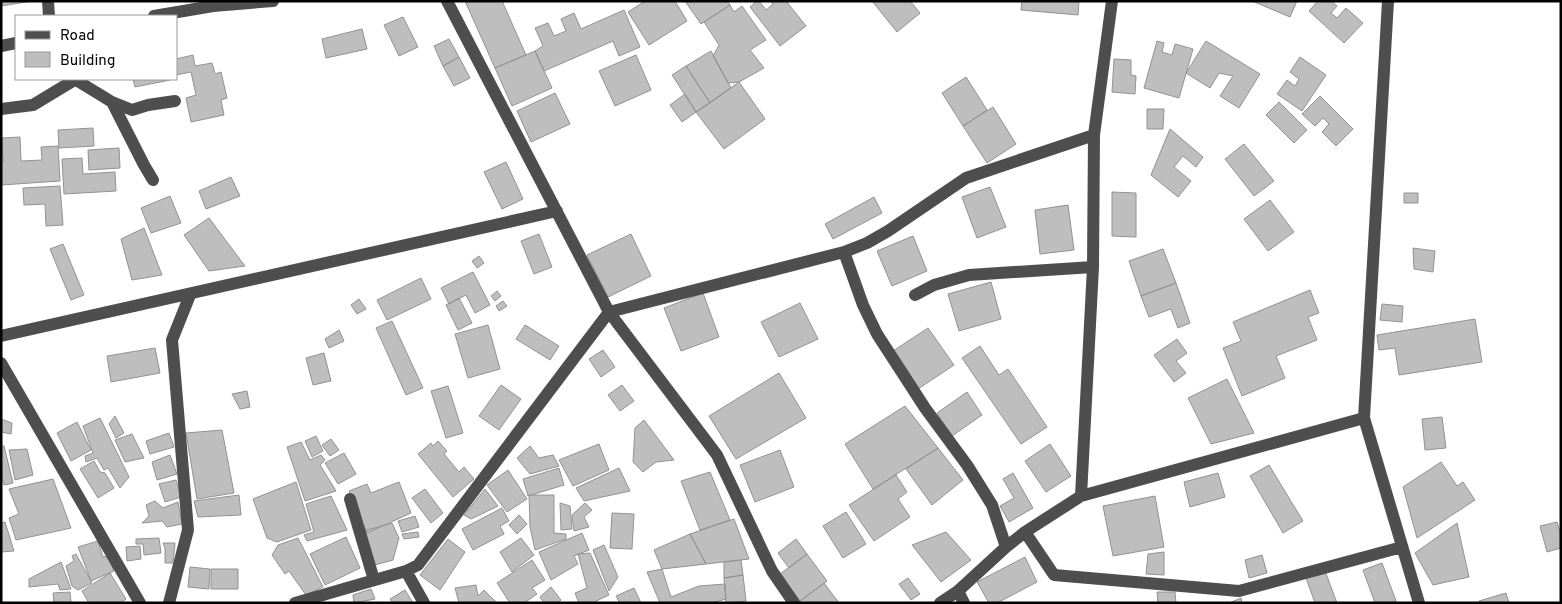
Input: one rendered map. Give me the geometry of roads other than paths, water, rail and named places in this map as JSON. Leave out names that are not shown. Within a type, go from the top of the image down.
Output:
[{"type":"street","points":[[48,1],[49,15]]},
{"type":"street","points":[[160,15],[213,6],[273,1]]},
{"type":"street","points":[[447,1],[609,312],[717,455],[772,570],[794,603]]},
{"type":"street","points":[[1081,496],[1093,266],[1094,134],[1112,1]]},
{"type":"street","points":[[1388,1],[1364,418],[1419,603]]},
{"type":"street","points":[[1,46],[15,43]]},
{"type":"street","points":[[1,109],[33,104],[74,80]]},
{"type":"street","points":[[78,80],[112,102],[132,110],[148,105],[176,101]]},
{"type":"street","points":[[112,102],[153,180]]},
{"type":"street","points":[[295,603],[406,571],[418,565],[609,312],[844,252],[888,232],[966,178],[1094,134]]},
{"type":"street","points":[[1,336],[557,211]]},
{"type":"street","points":[[844,252],[863,305],[877,334],[992,505],[1006,547]]},
{"type":"street","points":[[915,296],[934,285],[969,275],[1093,266]]},
{"type":"street","points":[[169,603],[188,530],[172,340],[190,294]]},
{"type":"street","points":[[1,363],[140,603]]},
{"type":"street","points":[[940,603],[958,591],[1025,532],[1081,496],[1364,418]]},
{"type":"street","points":[[350,499],[374,580]]},
{"type":"street","points":[[1025,532],[1054,575],[1239,591],[1402,547]]},
{"type":"street","points":[[406,571],[424,603]]},
{"type":"street","points":[[958,591],[964,603]]}]
